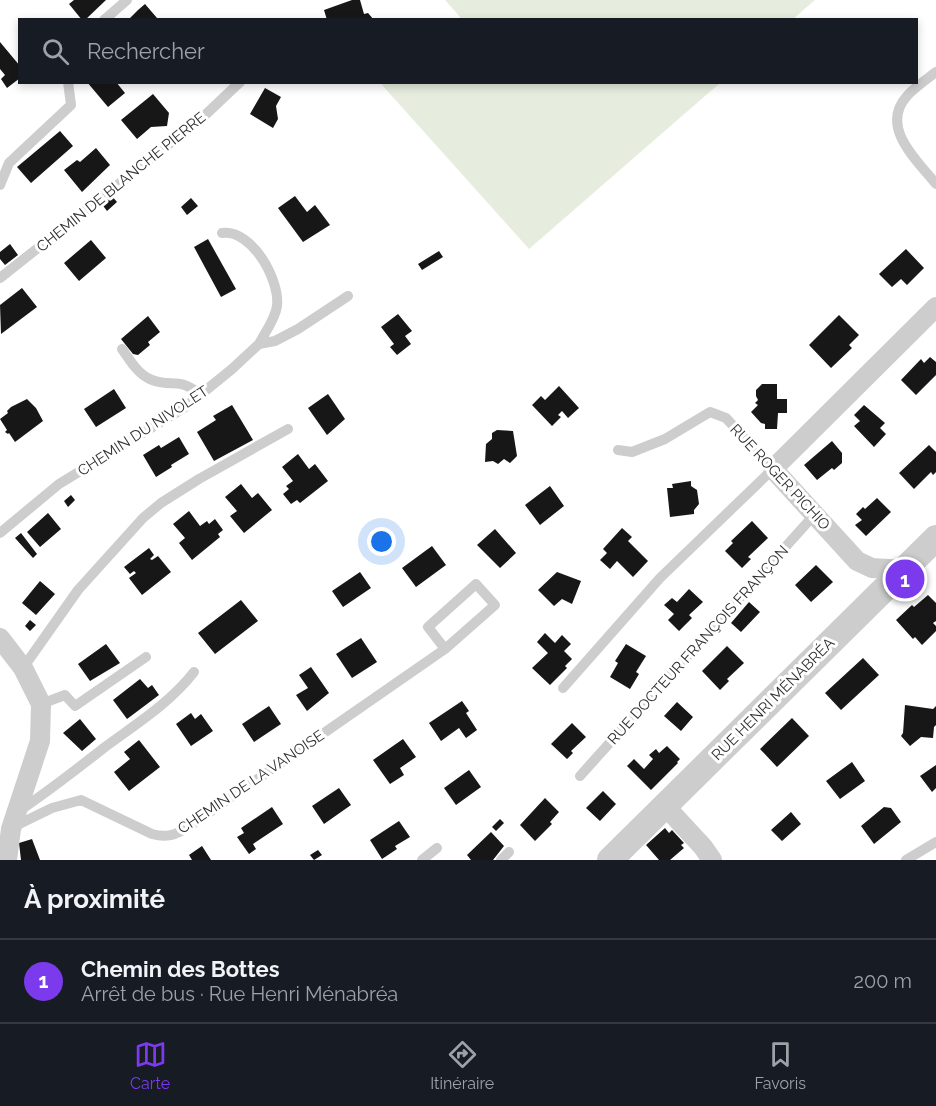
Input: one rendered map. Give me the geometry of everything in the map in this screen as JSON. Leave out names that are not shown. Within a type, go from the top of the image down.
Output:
[{"type":"street","points":[[773,469],[936,307]]},
{"type":"street","name":"RUE ROGER PICHIO","points":[[773,469],[857,561],[872,568],[904,570]]},
{"type":"street","name":"RUE HENRI MÉNABRÉA","points":[[610,860],[936,538]]},
{"type":"street","points":[[0,638],[23,668],[41,704],[40,741],[13,820],[7,860]]},
{"type":"street","points":[[666,807],[703,847],[711,860]]},
{"type":"lane","points":[[106,18],[127,0]]},
{"type":"lane","points":[[936,72],[906,96],[900,106],[897,119],[899,134],[936,184]]},
{"type":"lane","points":[[0,184],[9,163],[71,105],[68,84]]},
{"type":"lane","name":"CHEMIN DE BLANCHE PIERRE","points":[[0,278],[202,118],[238,84]]},
{"type":"lane","points":[[222,233],[229,232],[239,235],[248,242],[274,281],[277,304],[271,323],[259,344]]},
{"type":"lane","name":"CHEMIN DU NIVOLET","points":[[0,533],[59,484],[163,421],[201,395],[259,344],[275,341],[298,329],[348,296]]},
{"type":"lane","points":[[122,349],[135,367],[150,379],[182,382],[201,395]]},
{"type":"lane","name":"RUE ROGER PICHIO","points":[[618,450],[632,452],[664,439],[710,412],[726,418],[773,469]]},
{"type":"lane","points":[[23,668],[78,590],[143,518],[160,503],[199,479],[288,429]]},
{"type":"lane","points":[[563,688],[660,578],[773,469]]},
{"type":"lane","name":"RUE DOCTEUR FRANÇOIS FRANÇON","points":[[580,776],[815,514]]},
{"type":"lane","name":"CHEMIN DE LA VANOISE","points":[[13,820],[81,800],[152,834],[164,837],[175,835],[445,649],[495,605],[476,584],[428,627],[445,649]]},
{"type":"lane","points":[[41,704],[65,695],[75,706],[146,657]]},
{"type":"lane","points":[[13,820],[156,710],[183,686],[194,672]]},
{"type":"lane","points":[[906,860],[936,842]]},
{"type":"lane","points":[[422,860],[437,848]]},
{"type":"lane","points":[[0,859],[7,860]]},
{"type":"green space","points":[[445,0],[815,0],[794,18],[460,17]]},
{"type":"green space","points":[[383,84],[719,84],[529,249]]},
{"type":"building","points":[[74,0],[106,0],[87,18],[80,18],[69,4]]},
{"type":"building","points":[[352,0],[360,0],[364,14],[368,13],[372,18],[326,18],[324,10]]},
{"type":"building","points":[[145,4],[157,18],[130,18]]},
{"type":"building","points":[[0,42],[18,64],[18,80],[7,88],[1,79],[5,75],[0,69]]},
{"type":"building","points":[[89,84],[118,84],[125,93],[108,107]]},
{"type":"building","points":[[265,88],[281,97],[276,106],[278,119],[273,128],[250,114]]},
{"type":"building","points":[[153,94],[169,113],[167,126],[151,127],[137,139],[121,120]]},
{"type":"building","points":[[60,131],[73,146],[31,183],[17,167]]},
{"type":"building","points":[[96,148],[110,165],[82,192],[64,170],[77,160],[80,162]]},
{"type":"building","points":[[111,195],[117,202],[107,211],[101,203]]},
{"type":"building","points":[[295,196],[307,212],[315,205],[330,225],[303,242],[278,208]]},
{"type":"building","points":[[191,198],[198,206],[187,215],[181,207]]},
{"type":"building","points":[[208,239],[236,289],[221,297],[194,247]]},
{"type":"building","points":[[91,240],[106,258],[79,281],[64,263]]},
{"type":"building","points":[[10,244],[18,255],[5,265],[0,259],[0,252]]},
{"type":"building","points":[[906,249],[924,268],[907,285],[901,279],[892,287],[879,274]]},
{"type":"building","points":[[439,251],[443,257],[422,270],[418,264]]},
{"type":"building","points":[[22,288],[37,307],[1,334],[0,305]]},
{"type":"building","points":[[398,314],[412,331],[405,336],[411,344],[397,355],[390,347],[394,344],[381,327]]},
{"type":"building","points":[[839,315],[859,335],[849,345],[852,348],[831,368],[809,345]]},
{"type":"building","points":[[148,316],[160,332],[138,355],[133,354],[121,339]]},
{"type":"building","points":[[930,357],[936,362],[936,375],[916,395],[901,380],[921,359],[924,363]]},
{"type":"building","points":[[762,384],[777,384],[777,399],[787,399],[787,413],[778,413],[777,429],[765,429],[765,424],[761,423],[751,412],[758,405],[755,403],[758,400],[756,390]]},
{"type":"building","points":[[559,386],[579,408],[568,418],[562,411],[558,415],[561,417],[552,426],[532,405],[541,396],[545,400]]},
{"type":"building","points":[[114,389],[126,408],[96,427],[84,409]]},
{"type":"building","points":[[328,394],[345,419],[327,435],[308,408]]},
{"type":"building","points":[[27,399],[36,408],[43,421],[15,442],[9,433],[5,432],[7,430],[0,419],[8,413],[11,407]]},
{"type":"building","points":[[232,405],[253,440],[214,461],[197,432],[216,420],[213,416]]},
{"type":"building","points":[[864,405],[885,423],[880,428],[886,434],[874,447],[854,426],[860,421],[854,415]]},
{"type":"building","points":[[497,430],[513,431],[517,456],[510,463],[504,459],[498,464],[493,461],[485,462],[486,444],[492,439],[492,433]]},
{"type":"building","points":[[179,437],[189,454],[156,477],[143,455]]},
{"type":"building","points":[[832,441],[842,453],[842,463],[817,480],[804,465]]},
{"type":"building","points":[[929,445],[936,452],[936,472],[933,475],[931,472],[914,489],[899,473]]},
{"type":"building","points":[[298,454],[309,469],[315,464],[328,481],[300,503],[297,500],[291,504],[283,494],[289,489],[286,486],[293,481],[282,467]]},
{"type":"building","points":[[691,481],[691,486],[697,490],[699,504],[694,514],[670,517],[667,488],[673,488],[672,484]]},
{"type":"building","points":[[241,484],[252,498],[258,493],[272,510],[244,533],[230,516],[237,511],[225,497]]},
{"type":"building","points":[[550,486],[564,506],[540,525],[525,505]]},
{"type":"building","points":[[71,495],[75,500],[68,507],[64,501]]},
{"type":"building","points":[[877,498],[891,512],[866,536],[855,525],[862,520],[856,514]]},
{"type":"building","points":[[189,511],[200,526],[207,521],[209,524],[215,519],[223,530],[218,534],[220,537],[192,560],[179,543],[185,538],[173,524]]},
{"type":"building","points":[[48,513],[61,529],[40,547],[27,532]]},
{"type":"building","points":[[752,521],[768,538],[748,557],[751,559],[742,568],[725,551],[733,543],[731,541]]},
{"type":"building","points":[[622,528],[632,537],[628,541],[648,561],[633,577],[617,561],[610,569],[600,560],[607,553],[603,549]]},
{"type":"building","points":[[495,529],[516,553],[500,568],[477,545]]},
{"type":"building","points":[[21,533],[37,554],[33,558],[15,538]]},
{"type":"building","points":[[432,546],[446,565],[416,587],[402,568]]},
{"type":"building","points":[[149,548],[154,555],[150,559],[158,556],[171,572],[142,595],[129,578],[136,573],[134,571],[130,574],[124,567]]},
{"type":"building","points":[[816,565],[833,582],[811,602],[795,585]]},
{"type":"building","points":[[360,572],[371,588],[343,607],[332,591]]},
{"type":"building","points":[[557,572],[581,581],[572,604],[562,599],[554,606],[538,590]]},
{"type":"building","points":[[40,581],[55,594],[36,615],[22,603]]},
{"type":"building","points":[[689,589],[703,602],[689,615],[692,618],[679,631],[668,620],[674,614],[664,605],[672,598],[677,602]]},
{"type":"building","points":[[928,595],[936,603],[936,621],[933,623],[936,631],[922,645],[915,637],[913,639],[896,620],[912,605],[914,607]]},
{"type":"building","points":[[241,600],[258,621],[215,654],[198,633]]},
{"type":"building","points":[[749,602],[760,612],[741,632],[731,623]]},
{"type":"building","points":[[30,620],[36,625],[30,631],[25,626]]},
{"type":"building","points":[[545,633],[555,643],[562,635],[571,644],[564,651],[572,659],[565,666],[567,668],[550,685],[532,668],[548,653],[537,642]]},
{"type":"building","points":[[361,638],[377,662],[352,678],[336,654]]},
{"type":"building","points":[[106,644],[120,663],[90,681],[78,664]]},
{"type":"building","points":[[626,644],[646,656],[636,672],[639,674],[630,689],[610,677],[618,663],[615,661]]},
{"type":"building","points":[[727,646],[744,663],[727,679],[729,681],[720,690],[702,671]]},
{"type":"building","points":[[863,658],[879,675],[841,710],[825,693]]},
{"type":"building","points":[[311,667],[329,693],[307,711],[296,695],[308,688],[299,675]]},
{"type":"building","points":[[140,679],[148,688],[152,685],[159,695],[127,719],[113,700]]},
{"type":"building","points":[[462,701],[469,711],[466,713],[477,730],[466,738],[459,728],[441,741],[429,723]]},
{"type":"building","points":[[677,702],[693,717],[681,731],[664,716]]},
{"type":"building","points":[[905,705],[933,709],[936,706],[933,738],[921,737],[910,746],[901,736]]},
{"type":"building","points":[[269,706],[281,724],[254,742],[242,724]]},
{"type":"building","points":[[191,713],[195,719],[201,714],[213,731],[191,746],[176,724]]},
{"type":"building","points":[[792,718],[809,736],[777,767],[760,749]]},
{"type":"building","points":[[80,719],[96,739],[82,751],[63,733]]},
{"type":"building","points":[[572,723],[586,737],[571,751],[573,753],[567,759],[551,744]]},
{"type":"building","points":[[403,739],[416,757],[400,768],[404,775],[390,784],[373,760]]},
{"type":"building","points":[[139,740],[160,767],[129,791],[114,772],[130,759],[124,752]]},
{"type":"building","points":[[667,746],[680,759],[651,790],[627,766],[634,759],[644,769],[653,759],[649,755],[656,749],[659,753]]},
{"type":"building","points":[[852,762],[865,781],[840,799],[826,781]]},
{"type":"building","points":[[936,765],[936,788],[932,792],[920,776]]},
{"type":"building","points":[[469,770],[481,787],[456,805],[444,788]]},
{"type":"building","points":[[339,788],[351,805],[324,824],[312,806]]},
{"type":"building","points":[[603,791],[616,804],[600,821],[586,808]]},
{"type":"building","points":[[545,798],[559,812],[550,822],[552,824],[535,841],[520,825]]},
{"type":"building","points":[[272,807],[283,824],[253,844],[256,849],[249,854],[237,837],[244,833],[241,828]]},
{"type":"building","points":[[884,807],[891,808],[901,822],[874,844],[861,826]]},
{"type":"building","points":[[791,812],[801,824],[782,841],[771,830]]},
{"type":"building","points":[[500,819],[504,823],[496,831],[492,827]]},
{"type":"building","points":[[399,821],[410,837],[395,846],[397,849],[382,859],[370,840]]},
{"type":"building","points":[[665,828],[669,833],[672,830],[684,843],[681,845],[684,848],[670,860],[659,860],[646,845]]},
{"type":"building","points":[[491,832],[504,846],[493,860],[471,860],[467,855]]},
{"type":"building","points":[[32,839],[40,860],[21,860],[19,843]]},
{"type":"building","points":[[202,846],[211,860],[192,860],[189,855]]},
{"type":"building","points":[[318,850],[322,855],[314,860],[310,855]]},
{"type":"place","name":"Chemin des Bottes","points":[[905,579]]}]
